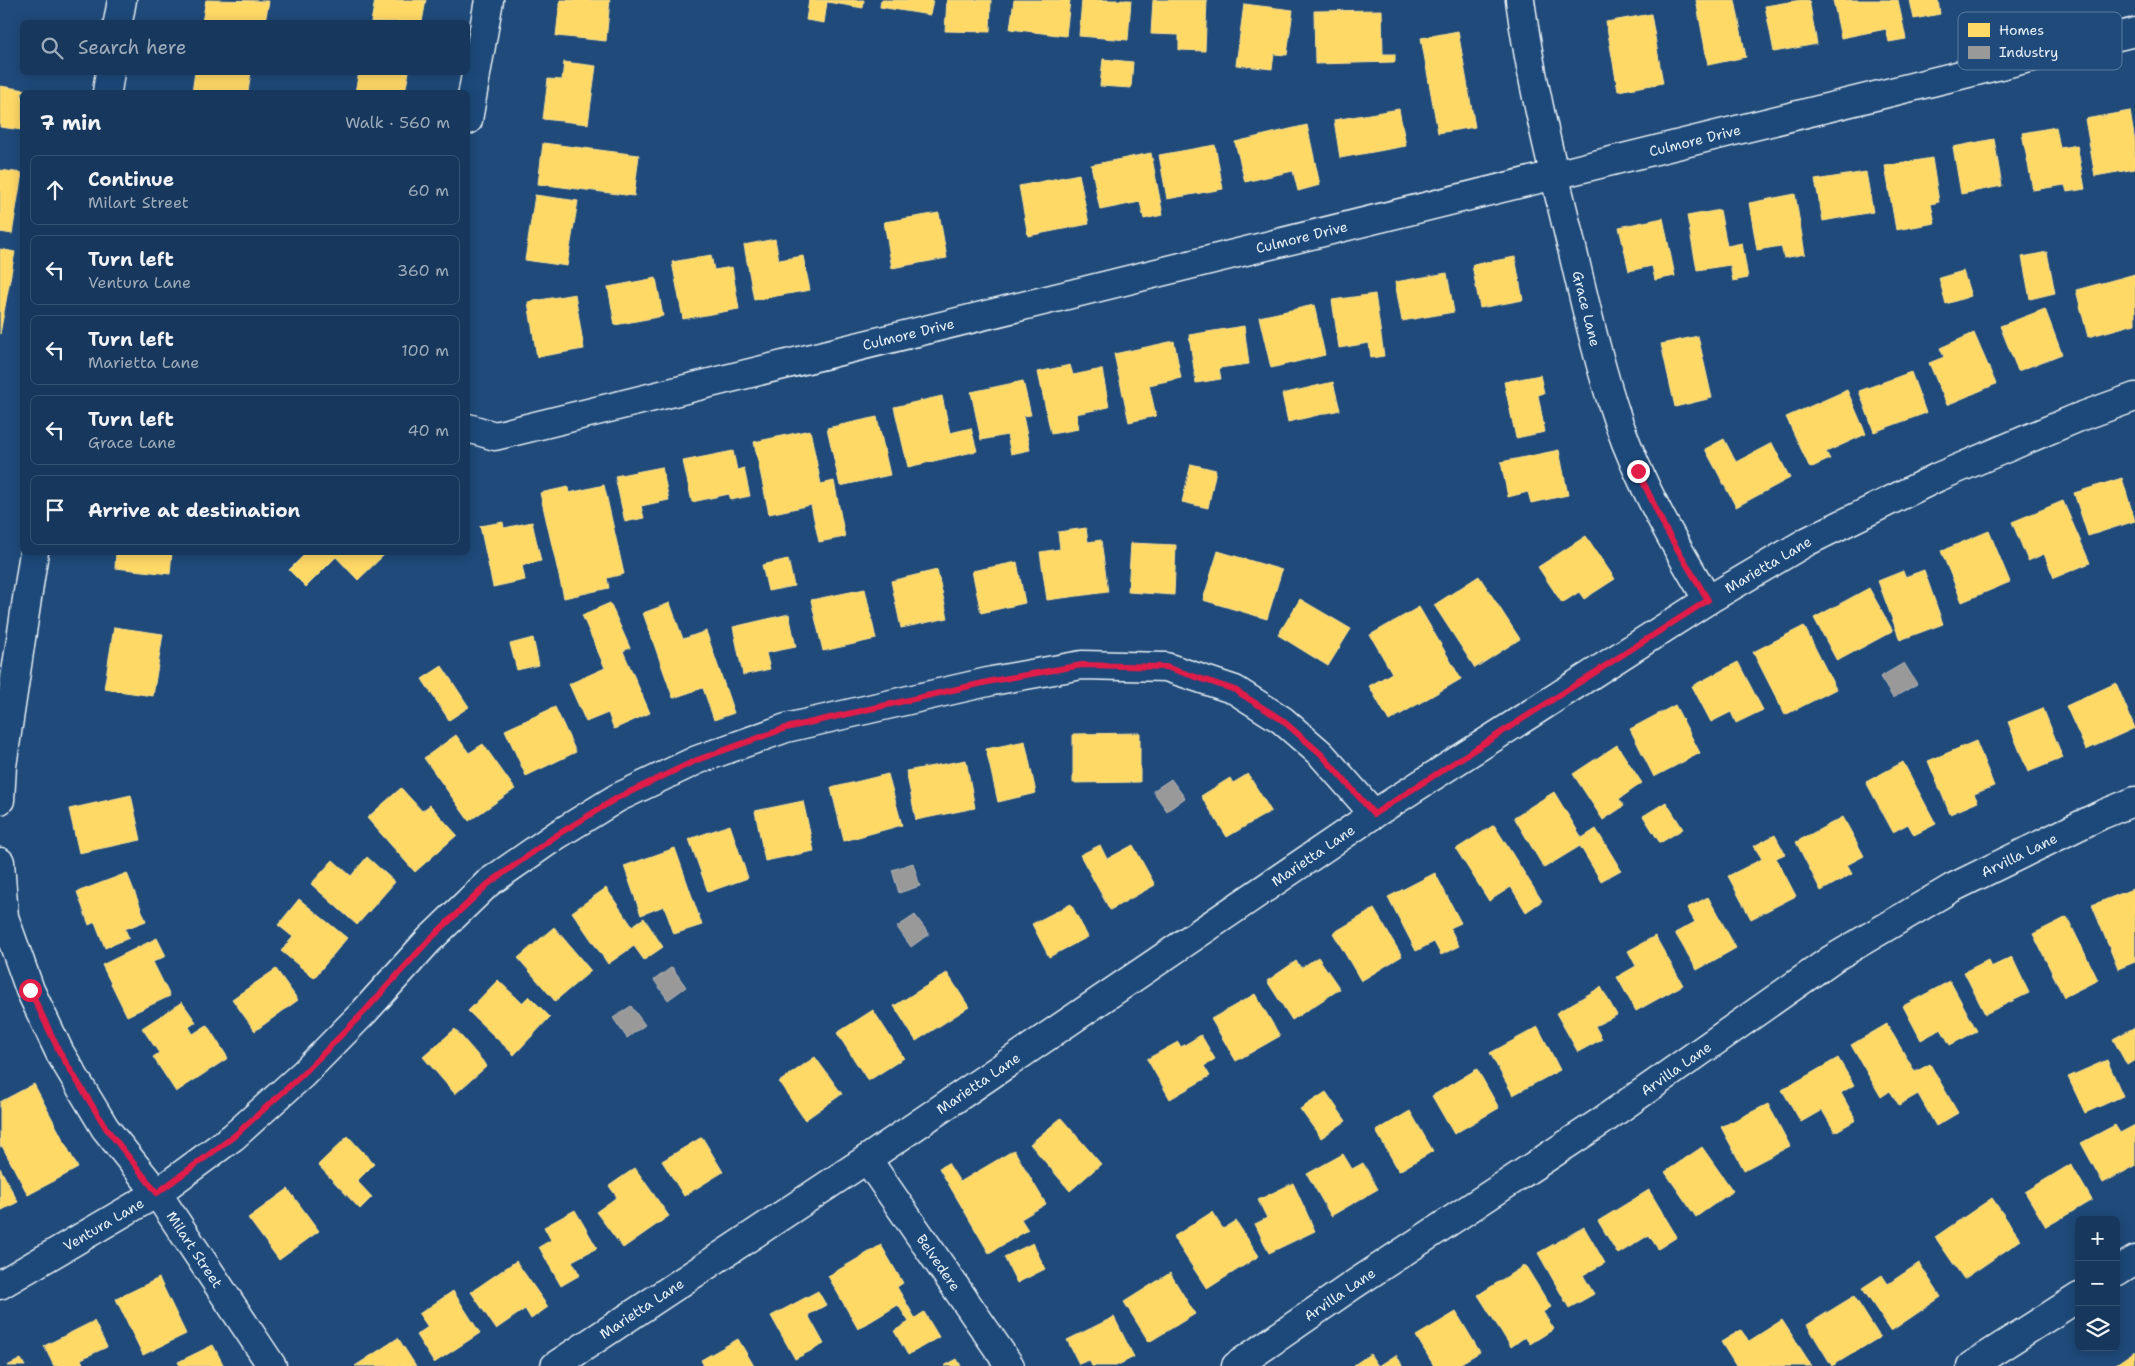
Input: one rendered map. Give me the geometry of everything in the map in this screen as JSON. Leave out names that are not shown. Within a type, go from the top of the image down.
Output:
[{"type":"street","points":[[118,20],[122,0]]},
{"type":"street","points":[[470,109],[489,0]]},
{"type":"street","name":"Grace Lane","points":[[1520,0],[1529,65],[1597,348],[1618,421],[1638,471],[1666,530],[1708,600]]},
{"type":"street","name":"Culmore Drive","points":[[2122,35],[2135,32]]},
{"type":"street","name":"Culmore Drive","points":[[470,429],[495,436],[1982,70]]},
{"type":"street","points":[[107,90],[110,75]]},
{"type":"street","name":"Marietta Lane","points":[[555,1366],[867,1159],[1374,814],[1708,600],[1808,541],[1938,477],[2077,418],[2135,397]]},
{"type":"street","points":[[0,800],[6,737],[34,555]]},
{"type":"street","name":"Ventura Lane","points":[[0,1285],[157,1193],[233,1137],[303,1074],[364,1012],[428,941],[488,884],[557,835],[617,798],[697,760],[786,728],[992,681],[1082,665],[1166,667],[1235,690],[1282,720],[1321,754],[1374,814]]},
{"type":"street","name":"Arvilla Lane","points":[[1236,1366],[1353,1285],[1599,1123],[1832,959],[1952,888],[2100,815],[2135,801]]},
{"type":"street","name":"Milart Street","points":[[0,862],[2,918],[30,990],[60,1053],[106,1128],[157,1193],[272,1366]]},
{"type":"street","name":"Belvedere","points":[[867,1159],[1010,1366]]},
{"type":"street","points":[[2120,1269],[2135,1260]]},
{"type":"street","points":[[1971,1366],[2075,1300]]},
{"type":"building: Homes","points":[[206,0],[269,1],[265,20],[202,20]]},
{"type":"building: Homes","points":[[375,0],[426,0],[422,20],[371,20]]},
{"type":"building: Homes","points":[[560,0],[610,0],[606,41],[556,36]]},
{"type":"building: Homes","points":[[809,0],[864,0],[863,8],[827,2],[824,23],[806,20]]},
{"type":"building: Homes","points":[[881,0],[933,0],[930,15],[880,7]]},
{"type":"building: Homes","points":[[947,0],[991,0],[990,32],[945,31]]},
{"type":"building: Homes","points":[[1014,0],[1070,0],[1066,36],[1010,29]]},
{"type":"building: Homes","points":[[1082,0],[1131,0],[1128,40],[1079,36]]},
{"type":"building: Homes","points":[[1153,0],[1207,0],[1205,51],[1179,50],[1179,35],[1151,34]]},
{"type":"building: Homes","points":[[1696,0],[1735,0],[1746,57],[1708,65]]},
{"type":"building: Homes","points":[[1809,0],[1817,44],[1774,52],[1765,6]]},
{"type":"building: Homes","points":[[1833,0],[1898,0],[1906,39],[1889,42],[1886,29],[1841,38]]},
{"type":"building: Homes","points":[[1910,0],[1938,0],[1940,14],[1914,19]]},
{"type":"building: Homes","points":[[1244,4],[1293,10],[1287,55],[1274,54],[1272,69],[1236,65]]},
{"type":"building: Homes","points":[[1382,10],[1383,54],[1395,54],[1395,62],[1315,64],[1314,11]]},
{"type":"building: Homes","points":[[1651,14],[1663,83],[1618,91],[1606,22]]},
{"type":"building: Homes","points":[[1458,31],[1475,127],[1438,133],[1421,38]]},
{"type":"building: Homes","points":[[1103,59],[1133,62],[1131,88],[1100,86]]},
{"type":"building: Homes","points":[[564,62],[596,66],[588,124],[543,119],[548,79],[562,80]]},
{"type":"building: Homes","points":[[195,75],[251,75],[248,90],[192,90]]},
{"type":"building: Homes","points":[[358,75],[408,75],[405,90],[355,90]]},
{"type":"building: Homes","points":[[0,86],[26,90],[20,90],[20,130],[0,127]]},
{"type":"building: Homes","points":[[1399,109],[1406,146],[1340,158],[1334,120]]},
{"type":"building: Homes","points":[[2130,111],[2135,142],[2135,169],[2095,176],[2085,119]]},
{"type":"building: Homes","points":[[1307,125],[1320,185],[1298,191],[1293,171],[1245,182],[1235,142]]},
{"type":"building: Homes","points":[[2056,127],[2060,148],[2077,145],[2085,189],[2067,192],[2065,185],[2033,190],[2022,133]]},
{"type":"building: Homes","points":[[1994,139],[2002,186],[1961,194],[1953,147]]},
{"type":"building: Homes","points":[[543,143],[639,155],[634,196],[538,184]]},
{"type":"building: Homes","points":[[1215,145],[1223,189],[1167,199],[1159,155]]},
{"type":"building: Homes","points":[[1151,153],[1163,215],[1144,219],[1140,202],[1100,210],[1091,165]]},
{"type":"building: Homes","points":[[1932,158],[1939,202],[1931,204],[1935,223],[1896,230],[1885,166]]},
{"type":"building: Homes","points":[[0,170],[20,173],[20,185],[12,234],[0,232]]},
{"type":"building: Homes","points":[[1866,172],[1873,212],[1823,221],[1815,180]]},
{"type":"building: Homes","points":[[1079,174],[1089,224],[1028,236],[1019,186]]},
{"type":"building: Homes","points":[[1795,194],[1805,254],[1784,258],[1781,246],[1757,250],[1749,203]]},
{"type":"building: Homes","points":[[535,195],[578,201],[567,266],[525,260]]},
{"type":"building: Homes","points":[[1720,210],[1727,246],[1742,243],[1748,278],[1733,281],[1730,265],[1697,270],[1687,216]]},
{"type":"building: Homes","points":[[939,213],[947,258],[892,268],[884,222]]},
{"type":"building: Homes","points":[[1663,218],[1675,276],[1655,280],[1652,266],[1629,271],[1619,227]]},
{"type":"building: Homes","points":[[775,239],[779,260],[803,256],[810,290],[754,300],[744,245]]},
{"type":"building: Homes","points":[[0,249],[15,252],[0,334]]},
{"type":"building: Homes","points":[[2047,252],[2055,293],[2030,299],[2022,257]]},
{"type":"building: Homes","points":[[711,255],[714,270],[732,267],[739,309],[683,319],[672,262]]},
{"type":"building: Homes","points":[[1515,257],[1523,300],[1480,308],[1472,265]]},
{"type":"building: Homes","points":[[1963,271],[1971,296],[1946,304],[1939,278]]},
{"type":"building: Homes","points":[[1447,273],[1454,312],[1402,321],[1395,282]]},
{"type":"building: Homes","points":[[2135,274],[2135,324],[2088,337],[2076,290]]},
{"type":"building: Homes","points":[[656,278],[663,316],[615,325],[608,287]]},
{"type":"building: Homes","points":[[575,294],[584,349],[537,357],[528,302]]},
{"type":"building: Homes","points":[[1375,294],[1384,356],[1371,358],[1369,343],[1339,348],[1332,300]]},
{"type":"building: Homes","points":[[1314,305],[1325,355],[1271,368],[1259,317]]},
{"type":"building: Homes","points":[[2045,309],[2062,354],[2018,371],[2000,326]]},
{"type":"building: Homes","points":[[1244,326],[1249,364],[1219,368],[1221,379],[1196,383],[1189,335]]},
{"type":"building: Homes","points":[[1974,333],[1996,384],[1947,405],[1929,363],[1944,357],[1940,348]]},
{"type":"building: Homes","points":[[1698,336],[1712,398],[1675,407],[1661,344]]},
{"type":"building: Homes","points":[[1174,341],[1181,378],[1149,385],[1156,416],[1129,422],[1114,354]]},
{"type":"building: Homes","points":[[1070,365],[1073,375],[1102,369],[1109,407],[1076,414],[1079,429],[1051,434],[1038,372]]},
{"type":"building: Homes","points":[[1911,372],[1926,413],[1874,432],[1859,391]]},
{"type":"building: Homes","points":[[1540,375],[1544,393],[1538,395],[1545,432],[1516,438],[1504,382]]},
{"type":"building: Homes","points":[[1023,381],[1031,415],[1023,416],[1030,450],[1011,454],[1007,435],[981,440],[971,392]]},
{"type":"building: Homes","points":[[1333,382],[1340,410],[1288,422],[1282,394]]},
{"type":"building: Homes","points":[[1847,390],[1866,434],[1826,452],[1830,459],[1810,468],[1786,417]]},
{"type":"building: Homes","points":[[942,396],[950,433],[971,428],[977,451],[908,467],[894,407]]},
{"type":"building: Homes","points":[[877,417],[890,475],[840,486],[827,428]]},
{"type":"building: Homes","points":[[810,430],[821,484],[834,481],[845,537],[819,542],[811,505],[769,514],[754,442]]},
{"type":"building: Homes","points":[[1724,439],[1736,462],[1772,443],[1790,478],[1736,507],[1705,449]]},
{"type":"building: Homes","points":[[1559,450],[1568,495],[1531,503],[1528,492],[1508,497],[1501,462]]},
{"type":"building: Homes","points":[[733,451],[737,470],[744,468],[750,496],[731,500],[729,494],[692,502],[683,461]]},
{"type":"building: Homes","points":[[1191,464],[1216,470],[1208,508],[1182,502]]},
{"type":"building: Homes","points":[[662,467],[669,500],[641,506],[644,518],[625,522],[615,476]]},
{"type":"building: Homes","points":[[2122,478],[2135,521],[2088,536],[2074,493]]},
{"type":"building: Homes","points":[[604,485],[624,574],[607,578],[609,588],[564,598],[540,493],[568,487],[569,493]]},
{"type":"building: Homes","points":[[2063,501],[2090,563],[2054,578],[2044,554],[2028,561],[2012,522]]},
{"type":"building: Homes","points":[[503,522],[504,528],[532,522],[541,561],[522,565],[525,580],[493,587],[480,526]]},
{"type":"building: Homes","points":[[1086,528],[1088,542],[1101,540],[1108,592],[1047,600],[1040,552],[1060,549],[1058,532]]},
{"type":"building: Homes","points":[[1989,531],[2010,582],[1962,602],[1941,551]]},
{"type":"building: Homes","points":[[1586,536],[1615,579],[1584,599],[1579,592],[1562,603],[1538,567]]},
{"type":"building: Homes","points":[[1131,543],[1176,545],[1174,595],[1128,592]]},
{"type":"building: Homes","points":[[1218,551],[1282,570],[1267,619],[1203,600]]},
{"type":"building: Homes","points":[[116,555],[172,555],[170,574],[115,568]]},
{"type":"building: Homes","points":[[304,555],[384,555],[358,580],[336,557],[306,587],[289,570]]},
{"type":"building: Homes","points":[[788,559],[794,586],[768,591],[762,565]]},
{"type":"building: Homes","points":[[1017,562],[1025,603],[981,613],[972,571]]},
{"type":"building: Homes","points":[[937,570],[948,618],[901,628],[891,581]]},
{"type":"building: Homes","points":[[1924,570],[1943,624],[1900,640],[1878,581],[1903,571],[1905,577]]},
{"type":"building: Homes","points":[[1479,576],[1520,639],[1475,668],[1434,605]]},
{"type":"building: Homes","points":[[1869,588],[1893,631],[1837,661],[1814,618]]},
{"type":"building: Homes","points":[[865,589],[876,639],[823,651],[811,600]]},
{"type":"building: Homes","points":[[1300,599],[1351,629],[1328,666],[1278,635]]},
{"type":"building: Homes","points":[[610,603],[630,648],[623,651],[650,713],[614,729],[608,713],[586,722],[569,684],[605,668],[582,615]]},
{"type":"building: Homes","points":[[670,603],[683,639],[706,631],[734,713],[714,720],[703,688],[673,698],[643,613]]},
{"type":"building: Homes","points":[[1419,607],[1461,679],[1389,721],[1369,686],[1392,673],[1370,635]]},
{"type":"building: Homes","points":[[789,614],[796,647],[766,653],[770,669],[743,675],[733,627]]},
{"type":"building: Homes","points":[[1804,626],[1836,689],[1785,715],[1753,652]]},
{"type":"building: Homes","points":[[114,627],[163,634],[153,696],[104,689]]},
{"type":"building: Homes","points":[[533,638],[539,665],[517,670],[510,644]]},
{"type":"building: Homes","points":[[1738,662],[1763,710],[1736,723],[1731,712],[1711,722],[1692,686]]},
{"type":"building: Homes","points":[[442,666],[469,707],[449,720],[422,679]]},
{"type":"building: Homes","points":[[2116,683],[2135,728],[2086,750],[2066,706]]},
{"type":"building: Homes","points":[[1675,705],[1700,753],[1654,777],[1630,729]]},
{"type":"building: Homes","points":[[555,707],[576,752],[526,776],[505,730]]},
{"type":"building: Homes","points":[[2043,708],[2063,758],[2028,772],[2008,722]]},
{"type":"building: Homes","points":[[1140,733],[1140,782],[1073,783],[1073,734]]},
{"type":"building: Homes","points":[[456,735],[469,753],[483,744],[515,789],[469,821],[424,758]]},
{"type":"building: Homes","points":[[1025,741],[1036,793],[998,802],[986,749]]},
{"type":"building: Homes","points":[[1976,741],[1994,786],[1974,794],[1978,802],[1950,814],[1928,761]]},
{"type":"building: Homes","points":[[1617,745],[1642,783],[1619,799],[1624,806],[1603,820],[1573,774]]},
{"type":"building: Homes","points":[[966,760],[975,808],[916,820],[906,771]]},
{"type":"building: Homes","points":[[1903,762],[1936,824],[1914,835],[1908,824],[1893,832],[1866,782]]},
{"type":"building: Homes","points":[[888,774],[902,825],[844,841],[831,788]]},
{"type":"building: Homes","points":[[1248,774],[1271,811],[1227,837],[1201,796],[1230,778],[1233,783]]},
{"type":"building: Homes","points":[[401,788],[422,811],[430,805],[457,835],[415,872],[367,818]]},
{"type":"building: Homes","points":[[1554,792],[1582,838],[1596,829],[1621,870],[1601,881],[1580,846],[1544,868],[1514,817]]},
{"type":"building: Homes","points":[[131,795],[141,840],[79,853],[69,809]]},
{"type":"building: Homes","points":[[803,801],[814,851],[765,861],[755,811]]},
{"type":"building: Homes","points":[[1666,802],[1683,829],[1660,843],[1643,816]]},
{"type":"building: Homes","points":[[1843,817],[1864,856],[1847,865],[1852,874],[1821,891],[1796,842]]},
{"type":"building: Homes","points":[[730,825],[748,878],[708,892],[689,839]]},
{"type":"building: Homes","points":[[1494,825],[1542,901],[1526,912],[1511,887],[1489,901],[1456,849]]},
{"type":"building: Homes","points":[[1775,835],[1785,854],[1776,858],[1796,896],[1751,919],[1728,876],[1762,859],[1754,846]]},
{"type":"building: Homes","points":[[1100,845],[1107,859],[1133,845],[1155,885],[1110,910],[1080,855]]},
{"type":"building: Homes","points":[[675,848],[702,925],[674,934],[664,906],[641,915],[624,866]]},
{"type":"building: Homes","points":[[367,857],[395,882],[357,925],[311,884],[333,860],[351,876]]},
{"type":"building: Homes","points":[[127,873],[146,921],[125,929],[129,938],[105,948],[95,922],[89,925],[77,892]]},
{"type":"building: Homes","points":[[1435,873],[1461,923],[1450,928],[1459,946],[1441,955],[1434,942],[1416,951],[1388,897]]},
{"type":"building: Homes","points":[[606,888],[632,926],[644,918],[663,947],[644,960],[634,946],[608,964],[572,912]]},
{"type":"building: Homes","points":[[2135,888],[2135,962],[2118,969],[2092,905]]},
{"type":"building: Homes","points":[[1708,897],[1736,948],[1697,970],[1675,933],[1695,922],[1687,908]]},
{"type":"building: Homes","points":[[299,899],[347,938],[314,978],[281,951],[293,937],[278,925]]},
{"type":"building: Homes","points":[[1071,904],[1088,937],[1049,957],[1032,924]]},
{"type":"building: Homes","points":[[1374,909],[1402,956],[1361,981],[1333,933]]},
{"type":"building: Homes","points":[[2067,917],[2098,980],[2064,997],[2033,934]]},
{"type":"building: Homes","points":[[554,927],[591,971],[555,1001],[518,958]]},
{"type":"building: Homes","points":[[1655,936],[1683,985],[1636,1011],[1617,977],[1636,966],[1628,951]]},
{"type":"building: Homes","points":[[157,938],[166,956],[153,962],[170,996],[127,1016],[102,965]]},
{"type":"building: Homes","points":[[1318,957],[1340,989],[1292,1020],[1267,981],[1296,961],[1301,968]]},
{"type":"building: Homes","points":[[2012,957],[2029,993],[1985,1014],[1964,972],[1988,960],[1991,967]]},
{"type":"building: Homes","points":[[276,969],[298,1000],[255,1031],[232,999]]},
{"type":"building: Homes","points":[[947,973],[969,1007],[916,1041],[894,1006]]},
{"type":"building: Homes","points":[[498,980],[522,1003],[529,996],[550,1017],[514,1055],[468,1011]]},
{"type":"building: Homes","points":[[1950,981],[1977,1031],[1950,1045],[1941,1029],[1921,1040],[1903,1006]]},
{"type":"building: Homes","points":[[1601,987],[1617,1015],[1595,1026],[1602,1039],[1578,1052],[1556,1013]]},
{"type":"building: Homes","points":[[1255,994],[1280,1036],[1236,1061],[1211,1019]]},
{"type":"building: Homes","points":[[182,1002],[196,1022],[189,1027],[193,1034],[207,1025],[228,1058],[176,1092],[153,1057],[159,1053],[142,1028]]},
{"type":"building: Homes","points":[[873,1010],[904,1058],[868,1081],[837,1033]]},
{"type":"building: Homes","points":[[1887,1024],[1915,1072],[1930,1064],[1958,1113],[1936,1126],[1918,1094],[1899,1105],[1890,1091],[1881,1097],[1851,1045]]},
{"type":"building: Homes","points":[[1538,1027],[1560,1070],[1513,1095],[1490,1053]]},
{"type":"building: Homes","points":[[2135,1027],[2135,1060],[2127,1065],[2113,1039]]},
{"type":"building: Homes","points":[[455,1029],[487,1066],[455,1094],[423,1057]]},
{"type":"building: Homes","points":[[1201,1035],[1215,1059],[1204,1066],[1210,1076],[1170,1099],[1147,1059],[1178,1042],[1181,1047]]},
{"type":"building: Homes","points":[[815,1057],[842,1094],[805,1120],[779,1082]]},
{"type":"building: Homes","points":[[1838,1058],[1854,1085],[1841,1093],[1856,1120],[1835,1132],[1822,1110],[1801,1122],[1782,1090]]},
{"type":"building: Homes","points":[[2107,1060],[2123,1096],[2085,1113],[2068,1077]]},
{"type":"building: Homes","points":[[1477,1069],[1499,1108],[1454,1134],[1432,1096]]},
{"type":"building: Homes","points":[[34,1084],[78,1168],[28,1195],[2,1146],[0,1147],[0,1102]]},
{"type":"building: Homes","points":[[1326,1092],[1346,1121],[1321,1138],[1300,1109]]},
{"type":"building: Homes","points":[[1768,1104],[1790,1146],[1744,1170],[1721,1127]]},
{"type":"building: Homes","points":[[1410,1111],[1433,1151],[1399,1171],[1376,1131]]},
{"type":"building: Homes","points":[[1061,1118],[1101,1164],[1070,1191],[1030,1144]]},
{"type":"building: Homes","points":[[2115,1125],[2120,1133],[2135,1125],[2135,1166],[2103,1183],[2081,1143]]},
{"type":"building: Homes","points":[[348,1136],[374,1164],[357,1181],[372,1197],[360,1209],[318,1165]]},
{"type":"building: Homes","points":[[702,1137],[723,1172],[684,1196],[662,1161]]},
{"type":"building: Homes","points":[[1702,1147],[1733,1191],[1696,1217],[1665,1172]]},
{"type":"building: Homes","points":[[1014,1150],[1046,1204],[1021,1219],[1028,1230],[989,1253],[939,1168],[948,1163],[960,1182]]},
{"type":"building: Homes","points":[[1343,1154],[1352,1169],[1363,1163],[1378,1189],[1331,1216],[1307,1174]]},
{"type":"building: Homes","points":[[2071,1164],[2092,1200],[2046,1227],[2025,1192]]},
{"type":"building: Homes","points":[[0,1168],[18,1202],[0,1211]]},
{"type":"building: Homes","points":[[635,1168],[669,1216],[623,1248],[596,1212],[617,1197],[609,1186]]},
{"type":"building: Homes","points":[[1293,1183],[1315,1231],[1269,1253],[1255,1224],[1267,1218],[1258,1200]]},
{"type":"building: Homes","points":[[288,1189],[319,1231],[279,1260],[248,1218]]},
{"type":"building: Homes","points":[[1649,1190],[1677,1237],[1658,1249],[1649,1235],[1618,1254],[1598,1221]]},
{"type":"building: Homes","points":[[1992,1198],[2021,1240],[1964,1279],[1935,1237]]},
{"type":"building: Homes","points":[[575,1210],[597,1248],[572,1261],[580,1275],[561,1286],[539,1247],[551,1240],[544,1227]]},
{"type":"building: Homes","points":[[1212,1212],[1223,1229],[1236,1221],[1259,1256],[1207,1289],[1173,1237]]},
{"type":"building: Homes","points":[[1584,1227],[1605,1263],[1583,1275],[1594,1294],[1569,1308],[1538,1253]]},
{"type":"building: Homes","points":[[1033,1243],[1045,1269],[1017,1283],[1004,1257]]},
{"type":"building: Homes","points":[[881,1245],[903,1283],[897,1287],[915,1318],[924,1312],[939,1337],[908,1355],[894,1331],[909,1322],[898,1305],[858,1329],[828,1276]]},
{"type":"building: Homes","points":[[516,1261],[548,1307],[531,1319],[525,1309],[496,1329],[471,1292]]},
{"type":"building: Homes","points":[[1919,1263],[1941,1297],[1891,1331],[1862,1288],[1882,1275],[1888,1284]]},
{"type":"building: Homes","points":[[1525,1265],[1551,1307],[1543,1312],[1554,1329],[1530,1344],[1525,1337],[1511,1347],[1478,1295]]},
{"type":"building: Homes","points":[[1170,1273],[1195,1314],[1149,1342],[1124,1302]]},
{"type":"building: Homes","points":[[159,1278],[186,1334],[143,1355],[116,1299]]},
{"type":"building: Homes","points":[[453,1291],[480,1333],[434,1363],[416,1335],[428,1327],[419,1314]]},
{"type":"building: Homes","points":[[818,1291],[826,1305],[808,1315],[824,1344],[795,1359],[771,1316]]},
{"type":"building: Homes","points":[[1854,1296],[1880,1337],[1832,1366],[1807,1325]]},
{"type":"building: Homes","points":[[1456,1312],[1480,1352],[1456,1366],[1434,1366],[1416,1336]]},
{"type":"building: Homes","points":[[1114,1317],[1134,1357],[1116,1366],[1092,1366],[1089,1360],[1079,1364],[1067,1340]]},
{"type":"building: Homes","points":[[1782,1320],[1812,1366],[1736,1366],[1721,1342],[1741,1330],[1749,1341]]},
{"type":"building: Homes","points":[[94,1321],[107,1347],[81,1359],[84,1366],[54,1366],[44,1346]]},
{"type":"building: Homes","points":[[398,1338],[416,1366],[355,1366]]},
{"type":"building: Homes","points":[[738,1339],[754,1366],[704,1366],[701,1360]]},
{"type":"building: Homes","points":[[213,1345],[224,1366],[180,1366],[178,1362]]},
{"type":"building: Homes","points":[[2135,1351],[2135,1366],[2113,1366]]},
{"type":"building: Homes","points":[[1370,1354],[1378,1366],[1354,1366],[1354,1365]]},
{"type":"building: Homes","points":[[1396,1355],[1403,1366],[1379,1366]]},
{"type":"building: Homes","points":[[21,1359],[25,1366],[7,1366]]},
{"type":"building: Homes","points":[[957,1359],[961,1366],[944,1366]]},
{"type":"building: Industry","points":[[1904,663],[1917,684],[1893,698],[1880,677]]},
{"type":"building: Industry","points":[[1171,779],[1185,798],[1167,811],[1153,791]]},
{"type":"building: Industry","points":[[913,863],[920,886],[899,893],[892,870]]},
{"type":"building: Industry","points":[[915,915],[929,934],[911,947],[897,927]]},
{"type":"building: Industry","points":[[672,967],[686,987],[668,1000],[654,980]]},
{"type":"building: Industry","points":[[631,1006],[645,1025],[627,1038],[613,1018]]},
{"type":"route","points":[[30,990],[60,1053],[106,1128],[157,1193],[233,1137],[303,1074],[364,1012],[428,941],[488,884],[557,835],[617,798],[697,760],[786,728],[992,681],[1082,665],[1166,667],[1235,690],[1282,720],[1321,754],[1374,814],[1708,600],[1666,530],[1638,471]]}]
